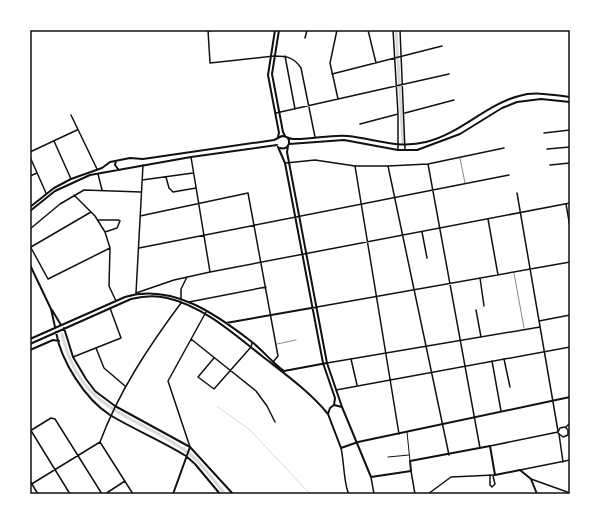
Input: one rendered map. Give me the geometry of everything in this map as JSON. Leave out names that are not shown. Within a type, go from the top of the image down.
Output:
[{"type":"main road","points":[[275,30],[268,75],[279,133],[278,146],[288,175],[323,363],[335,398],[334,406],[328,411],[328,414]]},
{"type":"main road","points":[[279,30],[272,74],[283,132],[287,137],[289,145],[287,152],[327,363],[342,407],[358,442],[371,477],[411,471],[410,461],[449,455],[490,446],[494,475],[520,470],[531,479],[537,494]]},
{"type":"main road","points":[[30,211],[63,186],[98,171],[117,160],[144,160],[287,137],[315,138],[348,136],[398,146],[405,146],[438,139],[455,131],[500,103],[519,96],[541,93],[570,97]]},
{"type":"main road","points":[[272,96],[276,95]]},
{"type":"main road","points":[[30,207],[46,192],[71,179],[98,171],[278,146],[282,149],[289,145],[344,140],[405,151],[424,148],[448,140],[502,108],[517,102],[540,98],[570,102]]},
{"type":"main road","points":[[134,166],[136,164],[135,159]]},
{"type":"main road","points":[[117,160],[115,165],[119,169]]},
{"type":"main road","points":[[30,265],[51,309],[64,328],[73,357],[95,391],[115,407],[190,448],[233,494]]},
{"type":"main road","points":[[30,339],[116,301],[136,294],[156,293],[189,302],[239,336],[251,347],[284,371],[327,363]]},
{"type":"main road","points":[[30,344],[131,299],[147,296],[163,297],[182,302],[225,323],[252,343],[328,414],[341,448],[358,442],[570,397]]},
{"type":"main road","points":[[220,323],[271,316],[317,307]]},
{"type":"main road","points":[[51,309],[56,332],[70,370],[94,401],[111,413],[187,455],[220,494]]},
{"type":"main road","points":[[316,324],[320,323]]},
{"type":"main road","points":[[30,350],[53,340],[59,341]]},
{"type":"main road","points":[[287,376],[287,372],[290,370]]},
{"type":"main road","points":[[334,406],[342,407]]},
{"type":"main road","points":[[173,494],[190,448]]},
{"type":"main road","points":[[181,453],[184,461]]},
{"type":"main road","points":[[184,461],[191,461]]},
{"type":"street","points":[[213,30],[208,30],[210,63],[270,56],[285,56],[292,58],[301,68],[315,138]]},
{"type":"street","points":[[305,38],[307,30]]},
{"type":"street","points":[[337,30],[331,55],[332,74],[338,100]]},
{"type":"street","points":[[368,30],[376,63]]},
{"type":"street","points":[[393,30],[396,58],[398,150]]},
{"type":"street","points":[[400,30],[405,151]]},
{"type":"street","points":[[332,74],[442,46]]},
{"type":"street","points":[[285,56],[295,109]]},
{"type":"street","points":[[276,113],[448,74]]},
{"type":"street","points":[[404,113],[454,100]]},
{"type":"street","points":[[71,114],[98,171],[102,190]]},
{"type":"street","points":[[360,124],[398,114]]},
{"type":"street","points":[[30,152],[78,130]]},
{"type":"street","points":[[544,133],[570,130]]},
{"type":"street","points":[[54,141],[71,179]]},
{"type":"street","points":[[547,149],[570,147]]},
{"type":"street","points":[[285,163],[315,160],[355,166],[428,164],[504,148]]},
{"type":"street","points":[[30,157],[46,192]]},
{"type":"street","points":[[191,157],[210,272]]},
{"type":"street","points":[[550,165],[570,163]]},
{"type":"street","points":[[428,164],[480,448]]},
{"type":"street","points":[[143,165],[136,294],[187,277],[210,272],[570,204]]},
{"type":"street","points":[[355,166],[399,434]]},
{"type":"street","points":[[388,166],[449,455]]},
{"type":"street","points":[[30,176],[37,173]]},
{"type":"street","points":[[142,180],[193,173]]},
{"type":"street","points":[[139,248],[509,175]]},
{"type":"street","points":[[166,177],[168,188],[173,192],[196,188]]},
{"type":"street","points":[[30,229],[46,214],[84,190],[142,192]]},
{"type":"street","points":[[140,216],[248,193],[278,356],[272,362]]},
{"type":"street","points":[[517,193],[563,462]]},
{"type":"street","points":[[74,195],[98,220],[105,232],[110,248],[109,286],[116,301]]},
{"type":"street","points":[[566,204],[570,226]]},
{"type":"street","points":[[91,212],[30,247],[48,279],[110,248]]},
{"type":"street","points":[[98,220],[118,220],[120,222],[117,228],[105,232]]},
{"type":"street","points":[[488,220],[498,275]]},
{"type":"street","points":[[422,232],[427,258]]},
{"type":"street","points":[[317,307],[570,262]]},
{"type":"street","points":[[31,484],[100,442],[111,413],[126,386],[158,335],[182,302],[182,289],[187,277]]},
{"type":"street","points":[[480,278],[484,306]]},
{"type":"street","points":[[189,302],[266,287]]},
{"type":"street","points":[[73,357],[121,338],[110,308]]},
{"type":"street","points":[[476,310],[481,337]]},
{"type":"street","points":[[190,448],[168,381],[181,361],[191,339],[206,313]]},
{"type":"street","points":[[539,321],[570,315]]},
{"type":"street","points":[[327,363],[540,327]]},
{"type":"street","points":[[191,339],[256,391],[276,422]]},
{"type":"street","points":[[214,358],[199,378],[214,390],[251,347],[252,343]]},
{"type":"street","points":[[336,390],[356,385],[570,347]]},
{"type":"street","points":[[96,348],[104,368],[126,386]]},
{"type":"street","points":[[351,359],[356,385]]},
{"type":"street","points":[[504,359],[510,387]]},
{"type":"street","points":[[492,361],[501,411]]},
{"type":"street","points":[[70,494],[30,430],[51,418],[58,421],[78,456],[103,494],[125,481]]},
{"type":"street","points":[[490,446],[558,432],[561,427],[566,427],[570,423]]},
{"type":"street","points":[[560,444],[564,437],[569,436],[566,427]]},
{"type":"street","points":[[407,432],[410,461]]},
{"type":"street","points":[[558,432],[564,437]]},
{"type":"street","points":[[100,442],[133,494]]},
{"type":"street","points":[[341,448],[345,462],[346,488],[350,494]]},
{"type":"street","points":[[388,457],[409,455]]},
{"type":"street","points":[[520,470],[570,460]]},
{"type":"street","points":[[411,471],[415,494]]},
{"type":"street","points":[[428,494],[451,477],[490,475],[494,475],[495,484],[492,487],[490,485],[490,475]]},
{"type":"street","points":[[371,477],[374,494]]},
{"type":"street","points":[[531,479],[570,493]]},
{"type":"street","points":[[30,481],[38,494]]},
{"type":"lane","points":[[460,157],[465,183]]},
{"type":"lane","points":[[514,272],[524,330]]},
{"type":"lane","points":[[276,344],[296,340]]},
{"type":"waterway","points":[[396,30],[403,143]]},
{"type":"waterway","points":[[62,334],[70,359],[81,379],[93,394],[108,406],[189,453],[225,494]]},
{"type":"waterway","points":[[218,407],[250,430],[310,494]]}]
